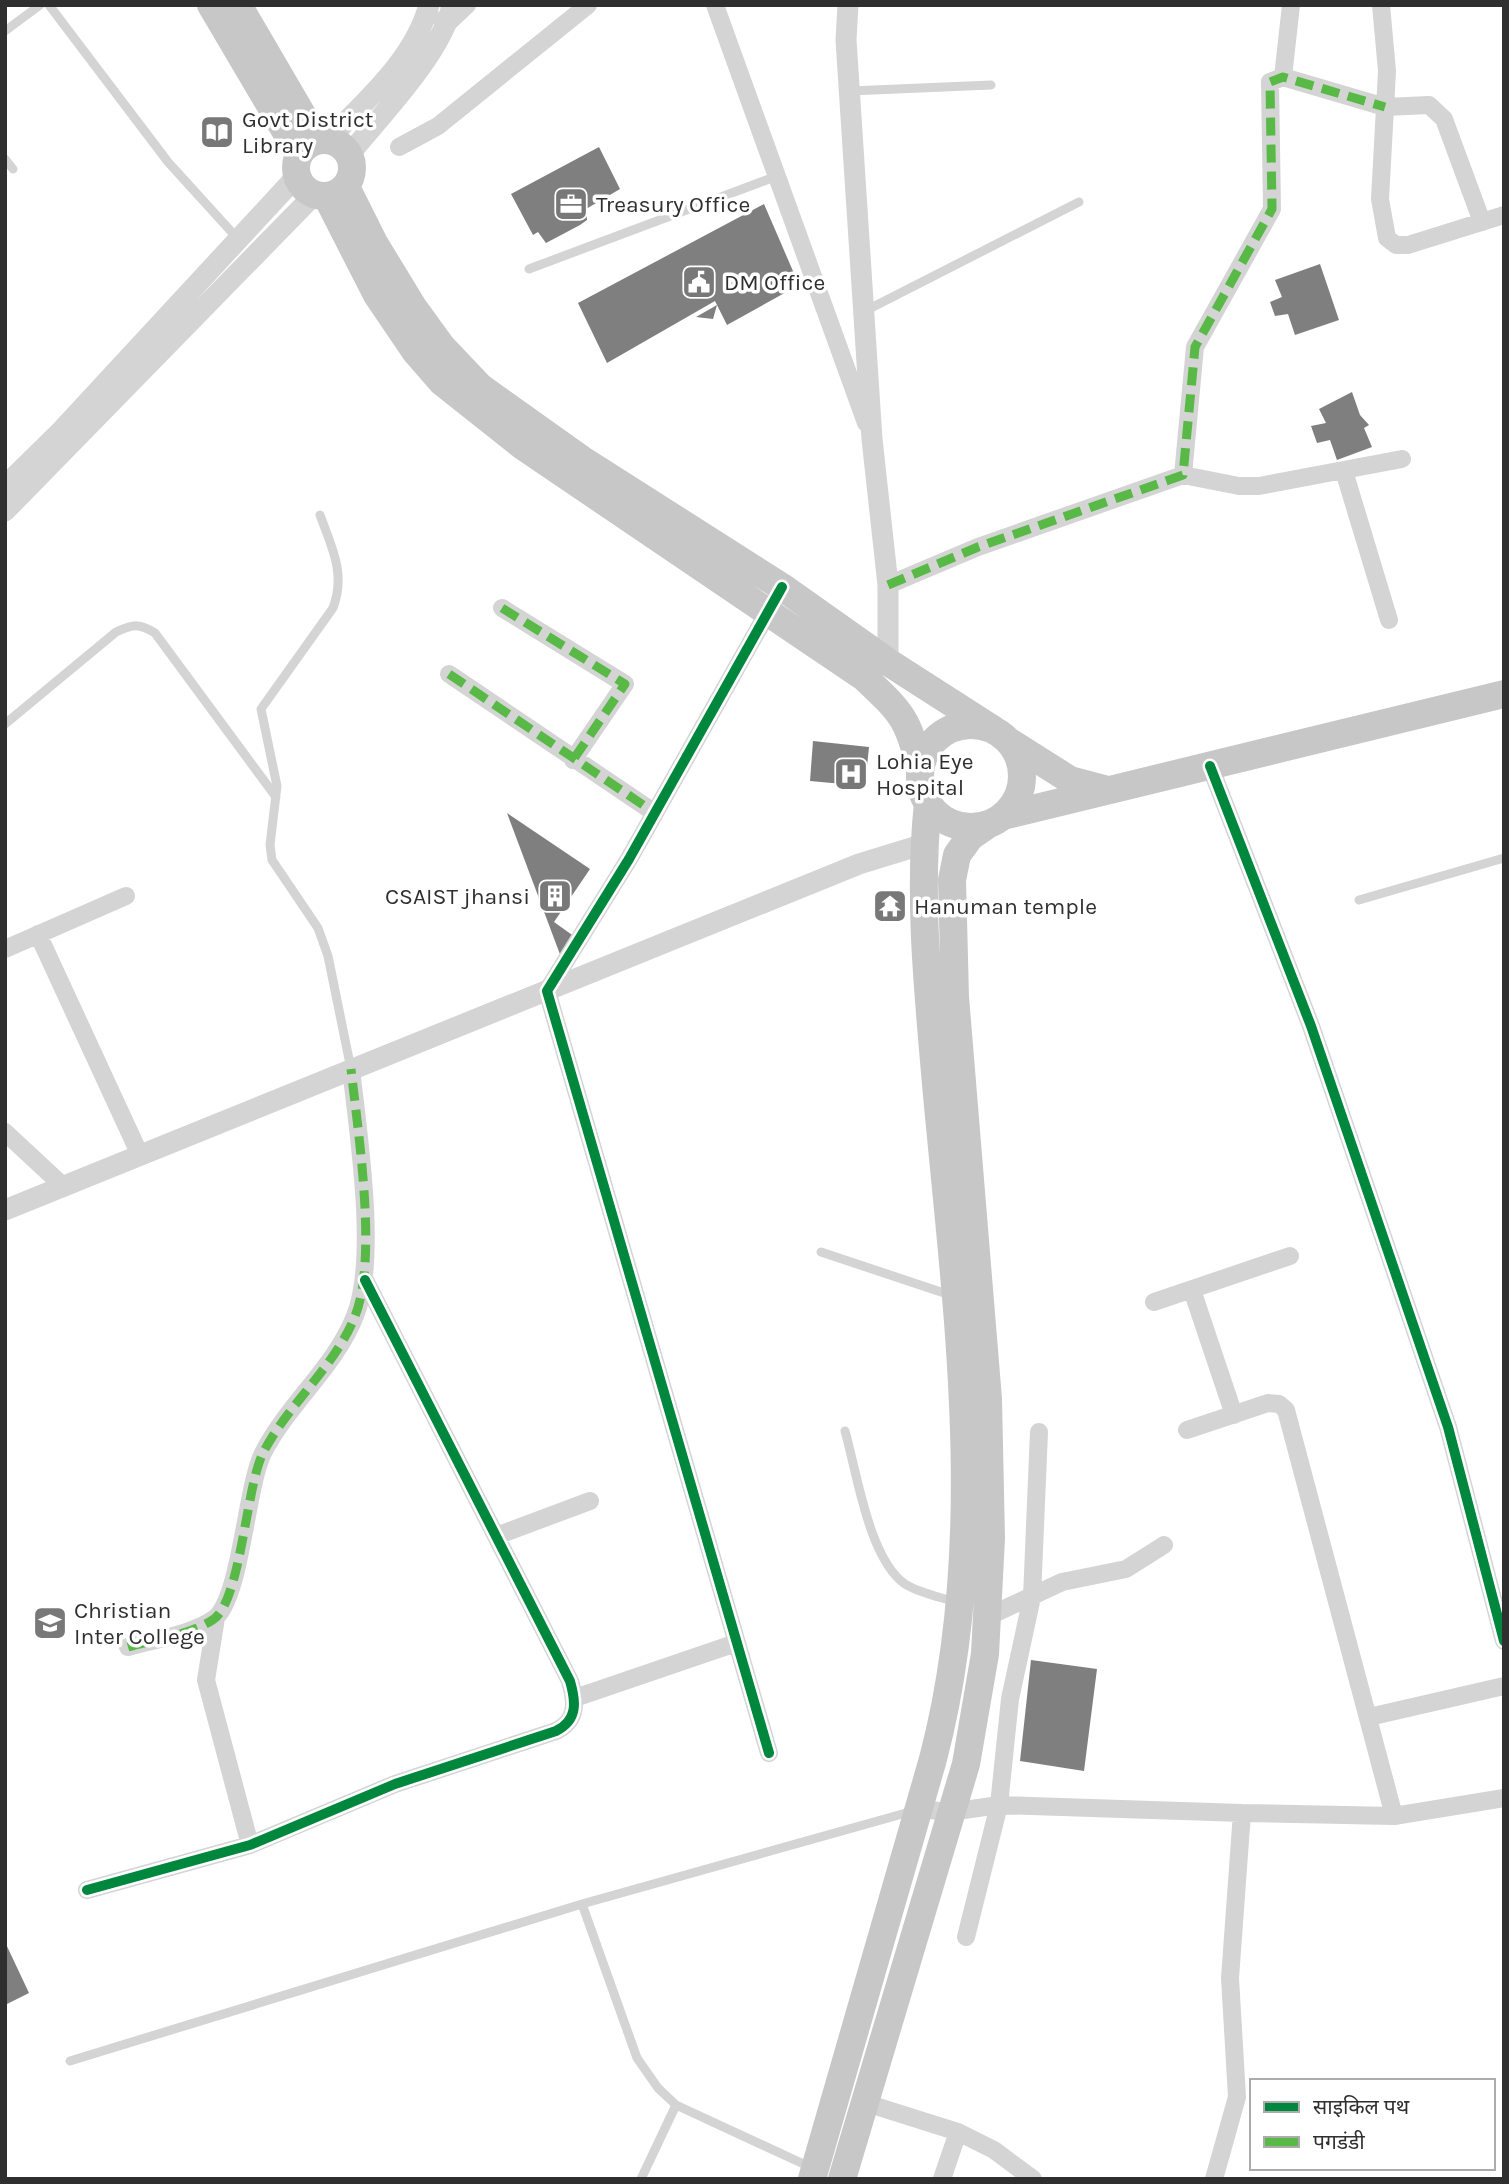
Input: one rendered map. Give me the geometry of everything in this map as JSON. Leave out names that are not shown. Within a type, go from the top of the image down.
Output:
[{"type":"main road","points":[[211,5],[374,243],[413,307],[442,347],[480,387],[581,459],[782,587],[888,663],[1070,780],[1105,790]]},
{"type":"main road","points":[[238,5],[322,168],[377,295],[415,351],[442,382],[524,447],[865,677],[891,702],[909,726],[928,803],[923,844],[930,1012],[964,1400],[964,1532],[947,1707],[813,2174]]},
{"type":"main road","points":[[928,803],[939,816],[954,824],[972,827],[1105,790],[1504,694]]},
{"type":"main road","points":[[842,2179],[966,1764],[978,1707],[991,1538],[988,1399],[955,998],[952,880],[957,855],[970,837],[996,820],[1015,803],[1021,787],[1022,769],[1017,754],[1001,735],[970,725],[947,731],[934,741],[925,755],[920,771]]},
{"type":"street","points":[[5,486],[239,241],[322,168],[413,44],[428,11],[450,13],[467,5]]},
{"type":"street","points":[[399,147],[438,126],[588,5]]},
{"type":"street","points":[[715,5],[872,439]]},
{"type":"street","points":[[848,5],[849,92],[872,439],[888,585],[888,663]]},
{"type":"street","points":[[1283,77],[1291,5]]},
{"type":"street","points":[[1381,5],[1387,40],[1380,199],[1383,229],[1387,238],[1396,245],[1408,245],[1504,215]]},
{"type":"street","points":[[5,511],[436,45],[450,13]]},
{"type":"street","points":[[1183,475],[1195,347],[1272,209],[1268,93],[1270,82],[1283,77],[1385,107],[1429,105],[1437,110],[1444,119],[1482,222]]},
{"type":"street","points":[[888,585],[978,547],[1183,475],[1239,486],[1259,486],[1402,459]]},
{"type":"street","points":[[1344,471],[1390,620]]},
{"type":"street","points":[[769,1753],[547,991],[655,814],[782,587]]},
{"type":"street","points":[[502,608],[625,684],[573,760]]},
{"type":"street","points":[[449,674],[655,814]]},
{"type":"street","points":[[1210,766],[1311,1026],[1439,1401],[1499,1601],[1504,1641]]},
{"type":"street","points":[[5,1210],[859,864],[923,844]]},
{"type":"street","points":[[5,948],[125,896]]},
{"type":"street","points":[[38,934],[140,1155]]},
{"type":"street","points":[[250,1845],[206,1680],[216,1618],[228,1596],[262,1454],[291,1409],[338,1347],[355,1316],[365,1280],[362,1160],[351,1069]]},
{"type":"street","points":[[5,1132],[63,1186]]},
{"type":"street","points":[[1154,1302],[1290,1256]]},
{"type":"street","points":[[87,1890],[250,1845],[395,1784],[556,1731],[567,1725],[573,1717],[575,1698],[570,1681],[365,1280]]},
{"type":"street","points":[[1192,1290],[1234,1415]]},
{"type":"street","points":[[1187,1430],[1268,1404],[1279,1404],[1286,1410],[1394,1816]]},
{"type":"street","points":[[966,1937],[999,1805],[1010,1699],[1032,1597],[1039,1432]]},
{"type":"street","points":[[496,1536],[590,1501]]},
{"type":"street","points":[[986,1617],[1062,1582],[1126,1569],[1164,1545]]},
{"type":"street","points":[[128,1647],[192,1629],[216,1618]]},
{"type":"street","points":[[575,1698],[736,1643]]},
{"type":"street","points":[[1369,1717],[1504,1686]]},
{"type":"street","points":[[919,1809],[950,1812],[999,1805],[1394,1816],[1504,1798]]},
{"type":"street","points":[[1214,2179],[1237,2097],[1230,1966],[1242,1813]]},
{"type":"street","points":[[866,2103],[958,2133],[994,2150],[1033,2179]]},
{"type":"street","points":[[942,2179],[958,2133]]},
{"type":"lane","points":[[5,31],[40,5]]},
{"type":"lane","points":[[49,5],[173,169],[239,241]]},
{"type":"lane","points":[[849,92],[991,85]]},
{"type":"lane","points":[[5,159],[13,169]]},
{"type":"lane","points":[[528,269],[777,176]]},
{"type":"lane","points":[[864,312],[1079,202]]},
{"type":"lane","points":[[320,515],[339,570],[340,590],[333,608],[261,709],[275,771],[276,797],[270,845],[272,860],[318,928],[328,956],[351,1069]]},
{"type":"lane","points":[[5,724],[116,632],[133,624],[142,625],[155,633],[276,797]]},
{"type":"lane","points":[[1359,900],[1504,858]]},
{"type":"lane","points":[[821,1252],[955,1296]]},
{"type":"lane","points":[[845,1431],[879,1555],[893,1574],[908,1586],[959,1603]]},
{"type":"lane","points":[[70,2062],[582,1904],[919,1809]]},
{"type":"lane","points":[[582,1904],[637,2058],[658,2088],[676,2105],[813,2174]]},
{"type":"lane","points":[[642,2179],[676,2105]]},
{"type":"building","points":[[599,147],[620,189],[586,209],[587,220],[546,243],[538,232],[533,235],[511,194]]},
{"type":"building","points":[[764,204],[799,285],[727,325],[715,301],[607,363],[578,303]]},
{"type":"building","points":[[1320,264],[1339,320],[1295,335],[1288,314],[1275,316],[1270,302],[1282,297],[1275,280]]},
{"type":"building","points":[[717,305],[713,319],[696,317]]},
{"type":"building","points":[[1352,392],[1360,415],[1369,425],[1364,428],[1372,447],[1337,460],[1330,440],[1317,443],[1311,426],[1326,423],[1319,409]]},
{"type":"building","points":[[813,741],[869,747],[865,786],[810,781]]},
{"type":"building","name":"CSAIST jhansi","points":[[507,813],[590,869],[554,922],[575,937],[561,957]]},
{"type":"building","points":[[1031,1660],[1097,1669],[1084,1771],[1020,1761]]},
{"type":"building","points":[[5,1942],[29,1993],[5,2005]]},
{"type":"marked path","points":[[888,585],[978,547],[1183,475],[1195,347],[1272,209],[1270,82],[1283,77],[1385,107]]},
{"type":"marked path","points":[[502,608],[625,684],[573,760]]},
{"type":"marked path","points":[[449,674],[655,813]]},
{"type":"marked path","points":[[128,1647],[195,1629],[214,1619],[223,1608],[237,1567],[252,1490],[263,1453],[285,1418],[336,1352],[355,1316],[362,1292],[366,1229],[351,1069]]},
{"type":"cycle path","points":[[769,1753],[547,991],[629,859],[782,587]]},
{"type":"cycle path","points":[[1210,766],[1311,1026],[1448,1427],[1504,1641]]},
{"type":"cycle path","points":[[87,1890],[250,1845],[395,1784],[556,1731],[572,1716],[574,1703],[570,1681],[365,1280]]},
{"type":"place","name":"Govt District Library","points":[[217,132]]},
{"type":"place","name":"Treasury Office","points":[[571,204]]},
{"type":"place","name":"DM Office","points":[[699,282]]},
{"type":"place","name":"Lohia Eye Hospital","points":[[851,774]]},
{"type":"place","name":"CSAIST jhansi","points":[[555,896]]},
{"type":"place","name":"Hanuman temple","points":[[890,906]]},
{"type":"place","name":"Christian Inter College","points":[[50,1623]]}]
